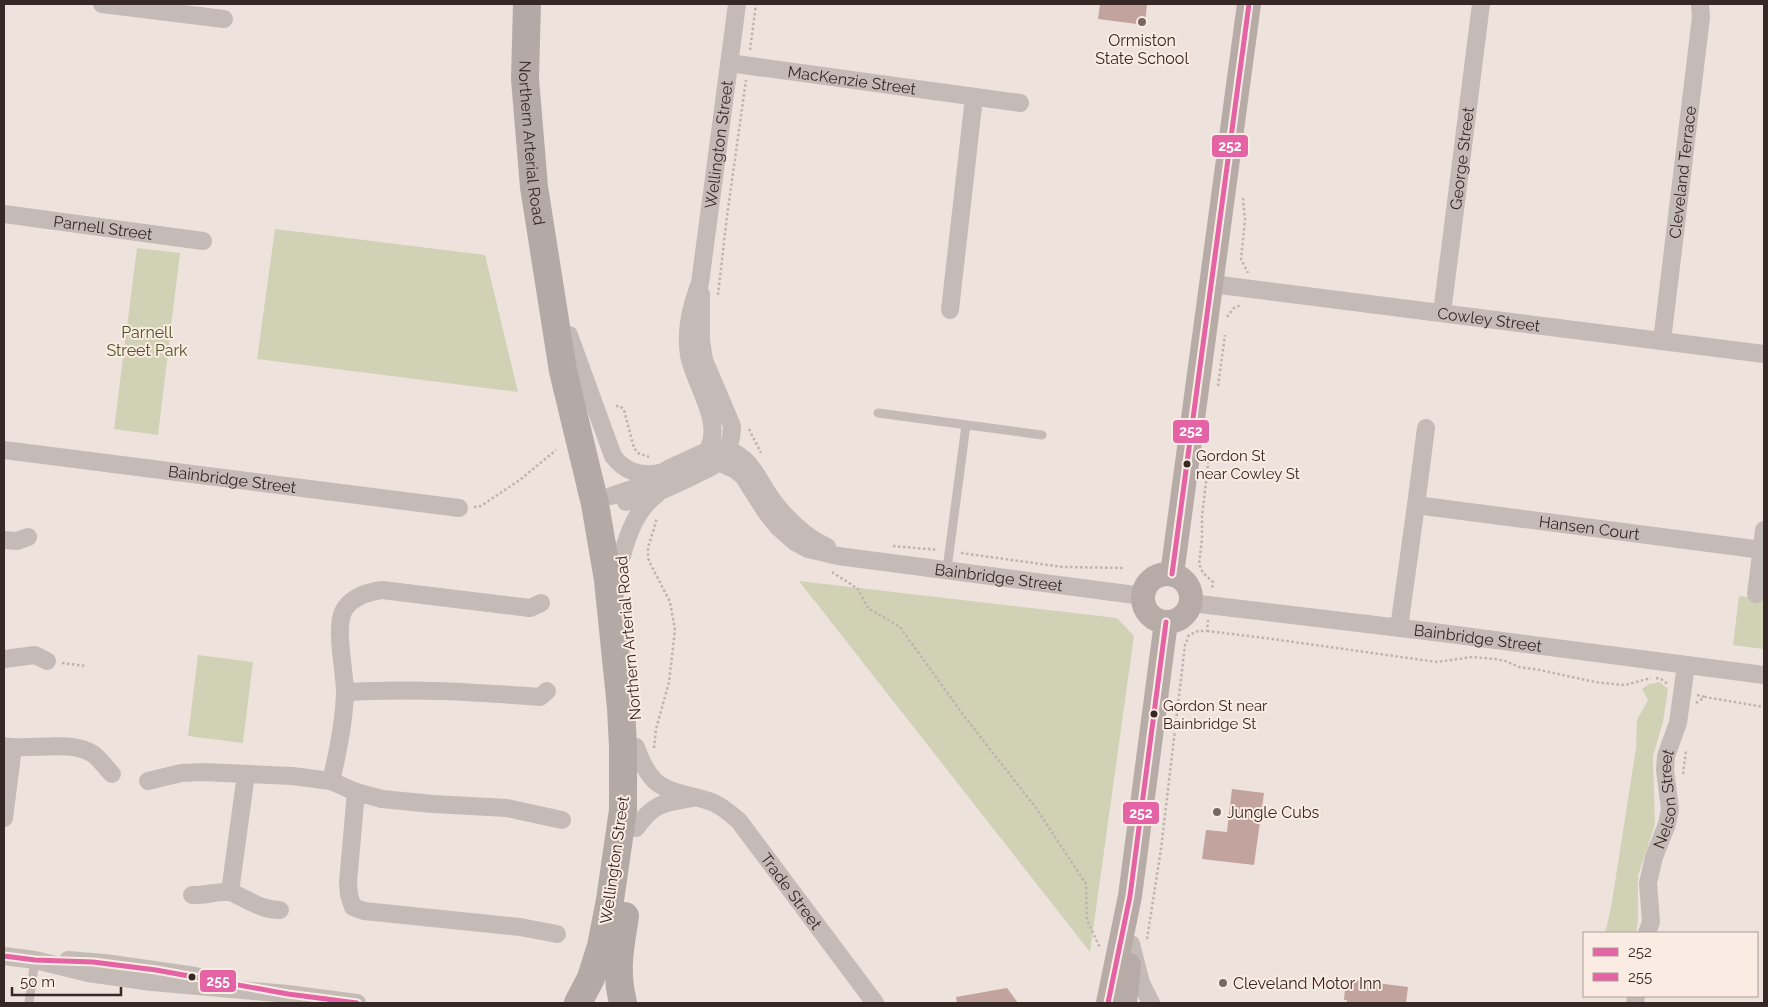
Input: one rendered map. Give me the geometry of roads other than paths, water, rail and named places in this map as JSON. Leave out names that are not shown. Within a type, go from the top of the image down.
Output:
[{"type":"main road","name":"Northern Arterial Road","points":[[527,4],[525,79],[532,167],[563,371],[622,556],[645,750],[634,854],[618,960],[619,986],[623,1003]]},
{"type":"main road","name":"Northern Arterial Road","points":[[550,280],[569,335],[603,456],[606,501]]},
{"type":"main road","name":"Wellington Street","points":[[578,1003],[591,978],[604,934],[619,848],[624,793],[623,746],[608,580],[606,501]]},
{"type":"main road","points":[[586,1003],[604,1003]]},
{"type":"street","points":[[102,4],[224,19]]},
{"type":"street","name":"Wellington Street","points":[[710,446],[712,432],[711,415],[696,381],[688,354],[687,337],[689,316],[700,284],[737,4]]},
{"type":"street","points":[[1172,574],[1249,4]]},
{"type":"street","name":"George Street","points":[[1442,313],[1481,4]]},
{"type":"street","name":"Cleveland Terrace","points":[[1662,341],[1700,27],[1700,4]]},
{"type":"street","name":"MacKenzie Street","points":[[730,63],[1020,103]]},
{"type":"street","points":[[950,310],[974,97]]},
{"type":"street","name":"Parnell Street","points":[[4,214],[203,241]]},
{"type":"street","name":"Wellington Street","points":[[700,284],[701,340],[704,360],[732,426],[732,437],[723,455]]},
{"type":"street","name":"Cowley Street","points":[[1212,284],[1764,354]]},
{"type":"street","points":[[569,335],[612,456],[622,466],[638,474],[650,475],[699,464],[723,455]]},
{"type":"street","points":[[1399,628],[1426,428]]},
{"type":"street","points":[[699,464],[710,446],[723,455]]},
{"type":"street","name":"Bainbridge Street","points":[[4,450],[460,508]]},
{"type":"street","name":"Bainbridge Street","points":[[723,455],[740,456],[753,467],[776,505],[799,529],[821,544],[855,558],[1143,596]]},
{"type":"street","points":[[606,501],[641,486],[666,471]]},
{"type":"street","points":[[622,556],[626,541],[638,516],[645,505],[659,492],[666,471]]},
{"type":"street","points":[[606,501],[637,499],[659,492]]},
{"type":"street","name":"Hansen Court","points":[[1416,505],[1762,550]]},
{"type":"street","points":[[1756,594],[1764,530]]},
{"type":"street","points":[[4,540],[17,541],[28,537]]},
{"type":"street","points":[[1160,574],[1172,574],[1185,581],[1204,604],[1189,609],[1179,619],[1166,622],[1159,621],[1149,614],[1143,602],[1143,596],[1146,585],[1150,580],[1160,574]]},
{"type":"street","points":[[331,781],[338,748],[345,692],[341,624],[344,612],[351,602],[365,593],[382,590],[530,608],[541,603]]},
{"type":"street","name":"Bainbridge Street","points":[[1204,604],[1764,675]]},
{"type":"street","points":[[1108,1003],[1130,896],[1166,622]]},
{"type":"street","points":[[4,659],[35,655],[47,661]]},
{"type":"street","name":"Nelson Street","points":[[1647,932],[1651,922],[1648,883],[1654,856],[1667,824],[1670,809],[1665,770],[1666,756],[1678,723],[1686,665]]},
{"type":"street","points":[[345,692],[397,689],[462,691],[540,697],[547,691]]},
{"type":"street","points":[[4,818],[8,747],[39,746],[82,749],[94,754],[112,774]]},
{"type":"street","name":"Trade Street","points":[[645,750],[642,762],[654,780],[670,790],[713,803],[739,821],[875,1003]]},
{"type":"street","points":[[148,781],[181,773],[203,772],[292,776],[331,781],[356,792],[382,799],[424,804],[507,808],[562,820]]},
{"type":"street","points":[[230,892],[246,774]]},
{"type":"street","points":[[356,792],[348,882],[349,895],[353,907],[364,911],[520,927],[558,934]]},
{"type":"street","points":[[636,828],[645,816],[658,805],[695,797]]},
{"type":"street","points":[[192,894],[202,895],[230,892],[259,906],[271,910],[280,910]]},
{"type":"street","points":[[1130,896],[1139,945],[1141,983],[1151,1003]]},
{"type":"street","points":[[1125,1003],[1139,945]]},
{"type":"street","points":[[4,956],[35,960],[73,970],[104,969],[171,984],[287,999],[357,1003]]},
{"type":"lane","points":[[878,413],[1042,435]]},
{"type":"lane","points":[[947,569],[966,425]]},
{"type":"lane","points":[[29,1003],[35,960]]},
{"type":"place","name":"Ormiston State School","points":[[1142,22]]},
{"type":"place","name":"Gordon St near Cowley St","points":[[1187,464]]},
{"type":"place","name":"Gordon St near Bainbridge St","points":[[1154,714]]},
{"type":"place","name":"Jungle Cubs","points":[[1217,812]]},
{"type":"place","name":"Cleveland Motor Inn","points":[[1223,983]]},
{"type":"park label","name":"Parnell Street Park","points":[[147,341]]}]
